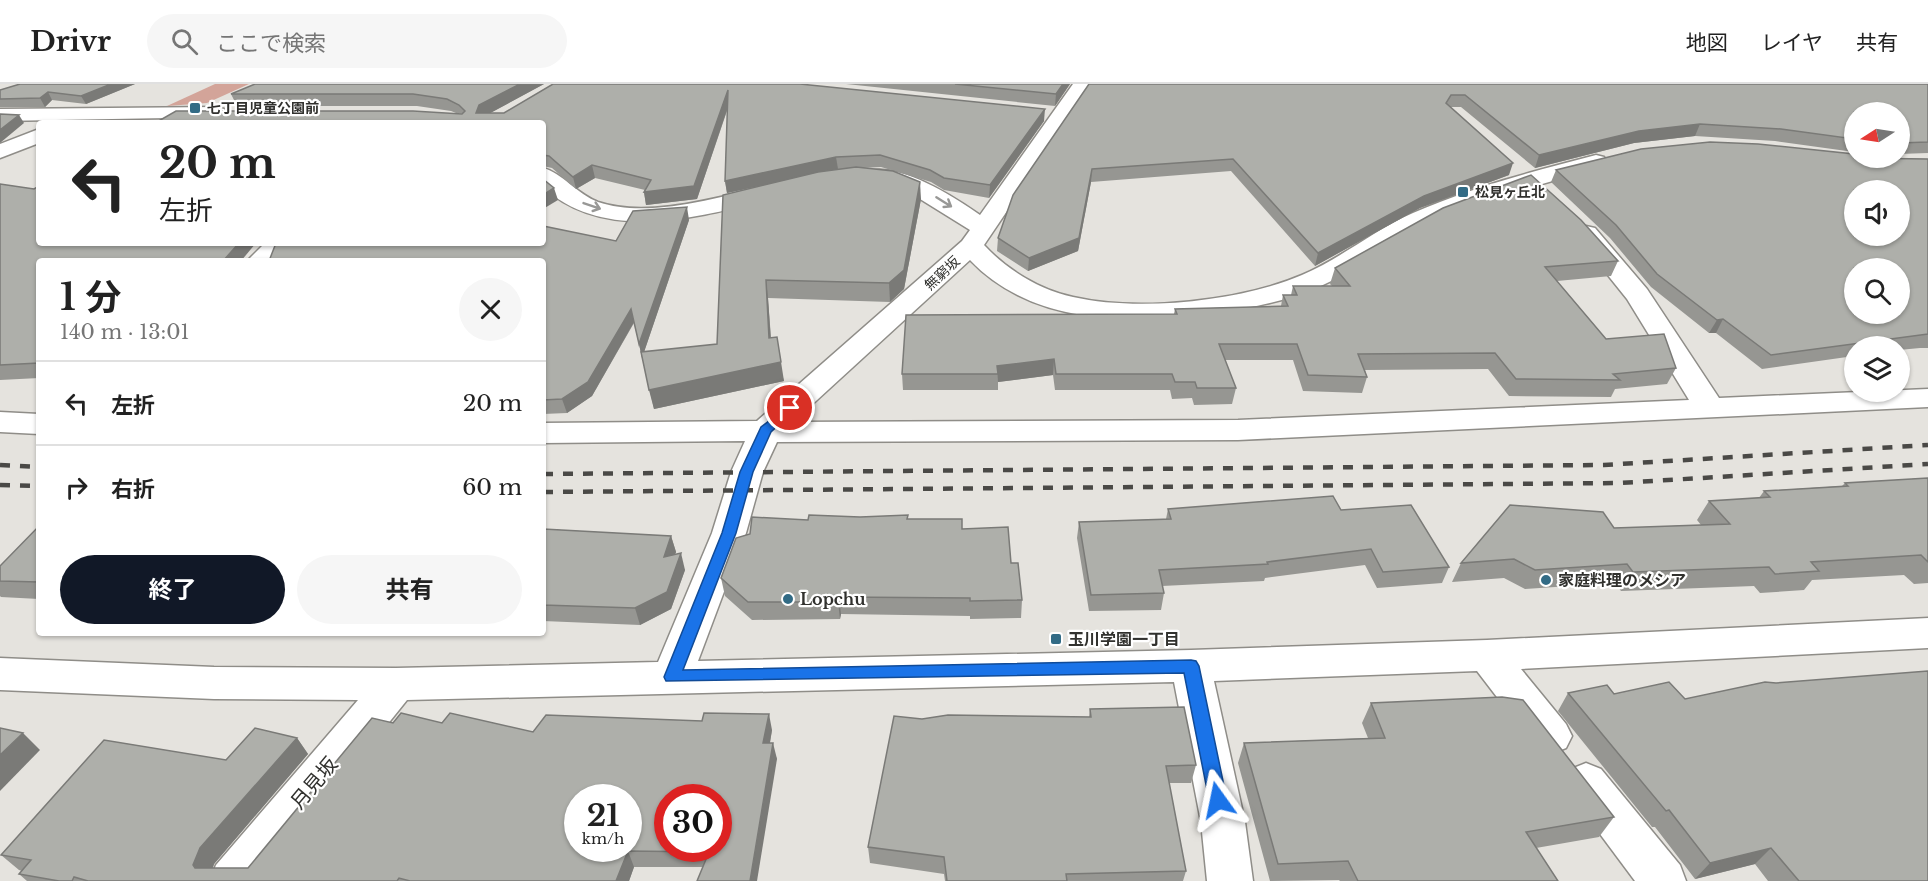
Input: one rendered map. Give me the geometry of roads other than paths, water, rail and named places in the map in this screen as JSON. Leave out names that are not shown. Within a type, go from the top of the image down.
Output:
[{"type":"street","name":"無窮坂","points":[[766,430],[976,237],[1050,114],[1083,84]]},
{"type":"street","points":[[0,115],[199,112],[233,105]]},
{"type":"street","points":[[75,120],[89,114]]},
{"type":"street","points":[[0,152],[36,136]]},
{"type":"street","points":[[859,176],[879,176],[903,181],[943,200],[976,237],[982,260],[1006,277],[1045,297],[1071,305],[1129,310],[1184,307],[1280,292],[1334,270],[1419,218],[1464,200],[1541,187],[1620,157]]},
{"type":"street","points":[[1510,161],[1541,187]]},
{"type":"street","points":[[546,178],[568,197],[597,208],[637,214],[709,206],[784,189]]},
{"type":"street","points":[[1572,218],[1617,264],[1648,308],[1709,407]]},
{"type":"street","points":[[263,258],[276,246]]},
{"type":"street","points":[[546,433],[766,430],[858,433],[1238,430],[1928,398]]},
{"type":"street","points":[[0,422],[36,424]]},
{"type":"street","points":[[672,677],[729,533],[747,472],[766,430]]},
{"type":"street","points":[[0,674],[214,683],[396,684],[1191,666],[1487,655],[1928,633]]},
{"type":"street","points":[[1487,655],[1663,881]]},
{"type":"street","points":[[1191,666],[1223,822],[1230,881]]},
{"type":"street","name":"月見坂","points":[[233,881],[396,684]]},
{"type":"railway","points":[[546,474],[1604,465],[1928,445]]},
{"type":"railway","points":[[546,492],[1620,483],[1928,464]]},
{"type":"railway","points":[[0,465],[36,467]]},
{"type":"railway","points":[[0,485],[36,486]]},
{"type":"place","name":"七丁目児童公園前","points":[[195,108]]},
{"type":"place","name":"松見ヶ丘北","points":[[1463,192]]},
{"type":"place","name":"家庭料理のメシア","points":[[1546,580]]},
{"type":"place","name":"Lopchu","points":[[788,599]]},
{"type":"place","name":"玉川学園一丁目","points":[[1056,639]]}]
